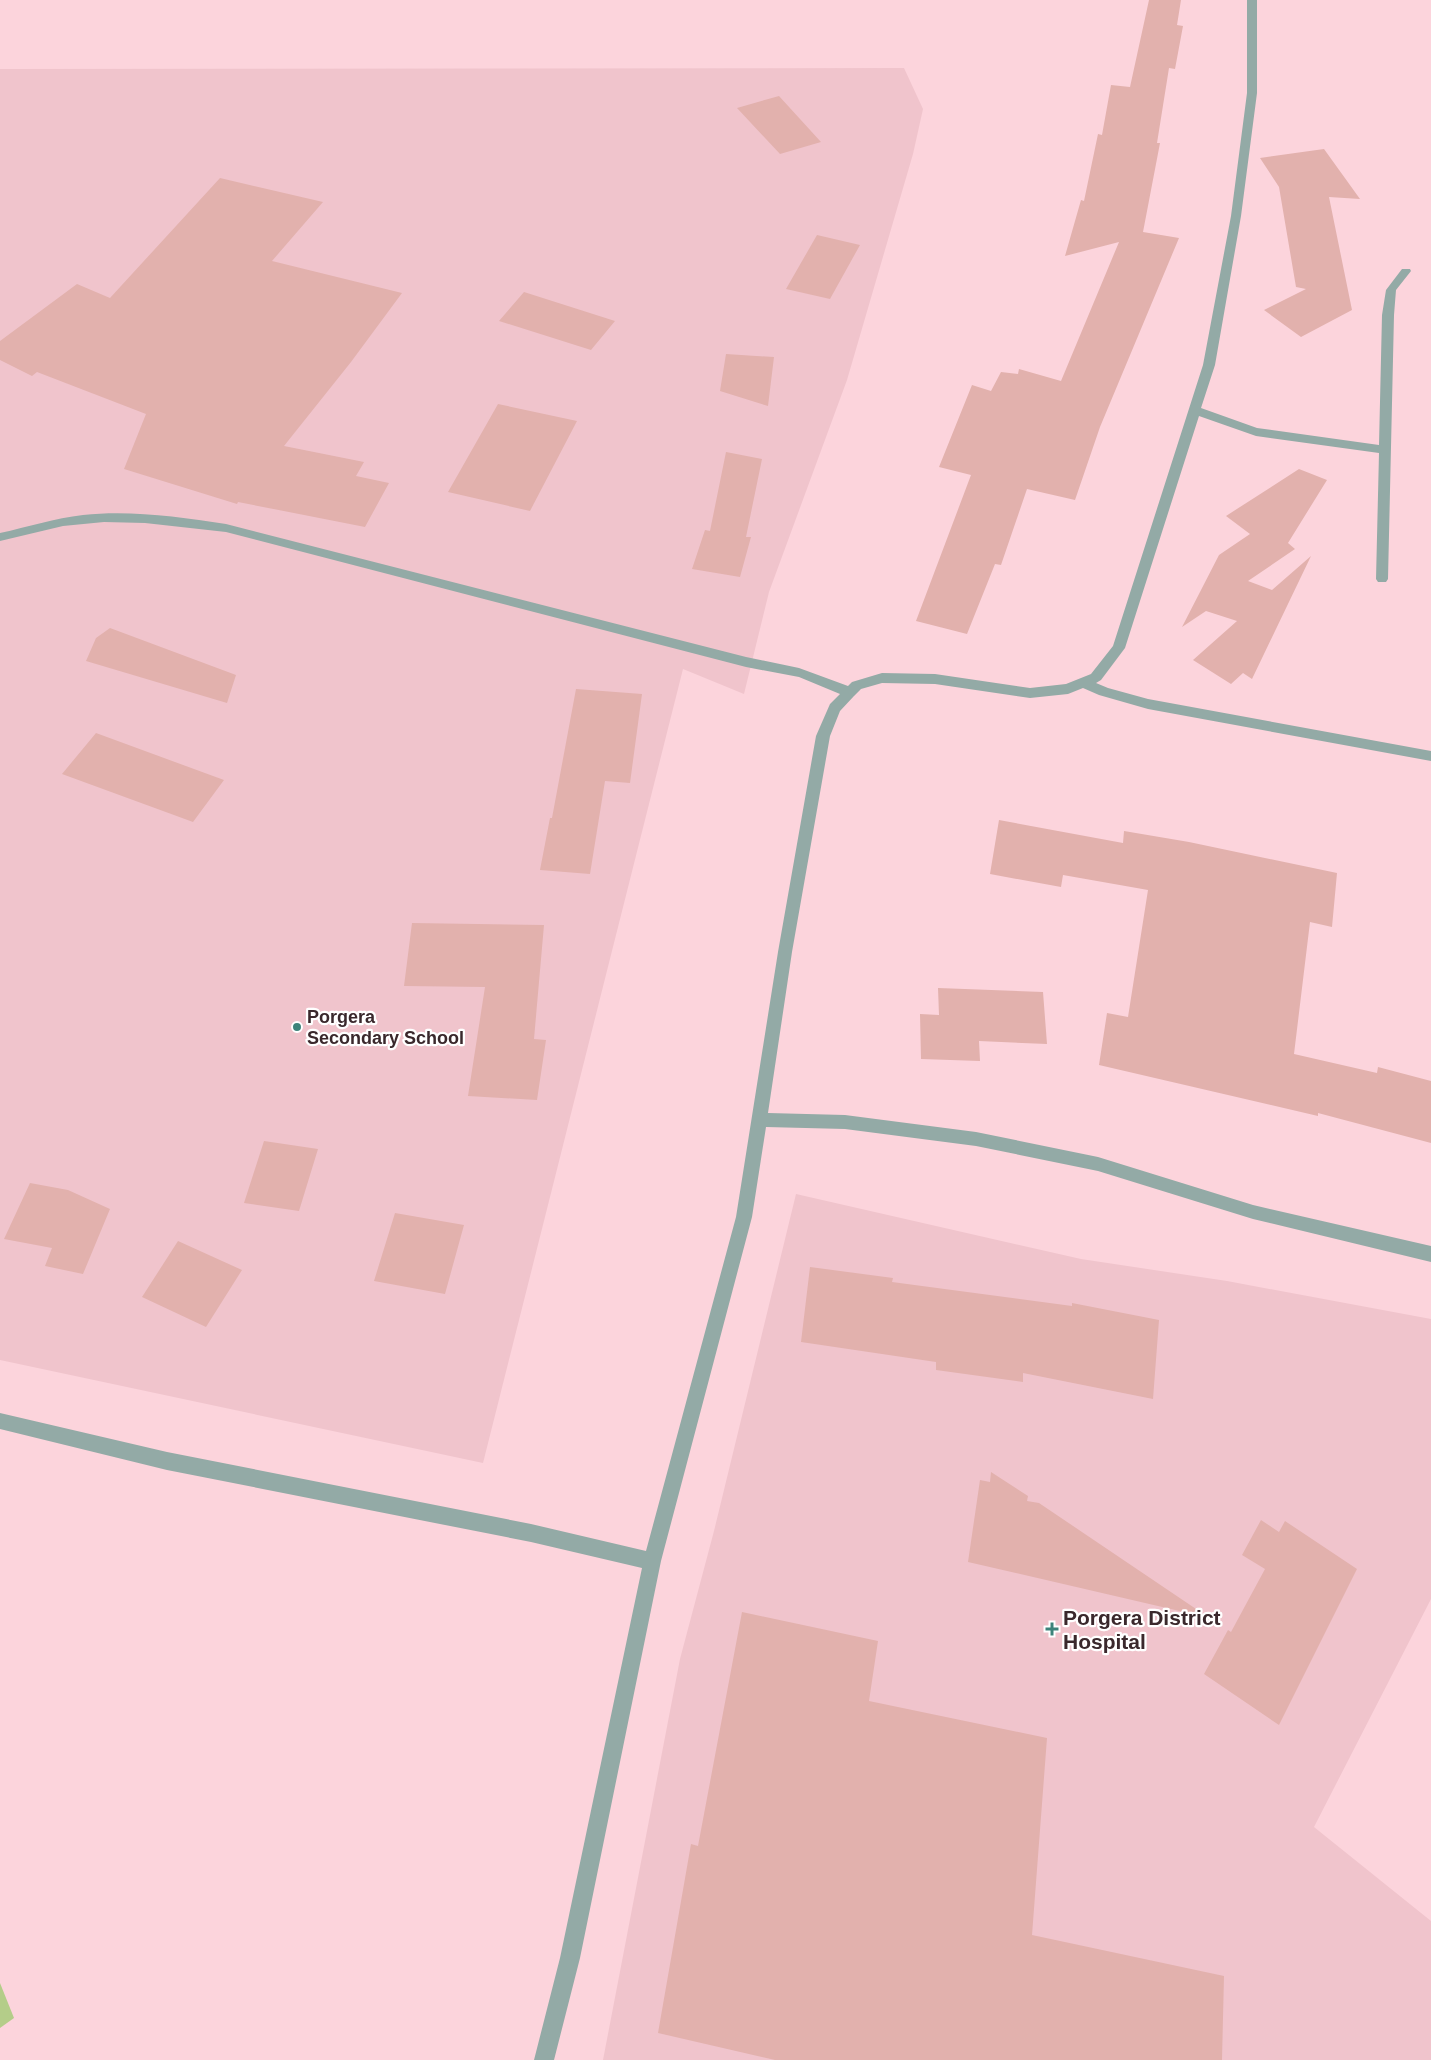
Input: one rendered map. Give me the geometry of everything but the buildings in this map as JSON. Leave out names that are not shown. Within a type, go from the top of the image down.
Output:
[{"type":"street","points":[[544,2060],[570,1958],[652,1561],[744,1217],[785,952],[823,736],[835,708],[857,686],[882,678],[935,679],[1030,693],[1068,689],[1096,677],[1119,648],[1209,365],[1236,216],[1252,93],[1252,0]]},
{"type":"street","points":[[1382,579],[1389,306],[1391,290],[1406,271]]},
{"type":"street","points":[[1194,410],[1256,432],[1385,450]]},
{"type":"street","points":[[0,537],[63,522],[115,517],[165,520],[226,528],[746,662],[795,670],[828,681],[850,693]]},
{"type":"street","points":[[1084,683],[1104,692],[1148,704],[1431,756]]},
{"type":"street","points":[[759,1120],[845,1122],[986,1141],[1098,1164],[1253,1212],[1431,1254]]},
{"type":"street","points":[[0,1422],[167,1460],[532,1533],[652,1561]]},
{"type":"shaded area","name":"Porgera Secondary School","points":[[904,68],[923,109],[913,154],[847,380],[769,592],[744,694],[683,669],[483,1463],[0,1360],[0,69]]},
{"type":"shaded area","name":"Porgera District Hospital","points":[[796,1194],[1081,1259],[1227,1281],[1431,1319],[1431,1599],[1314,1827],[1431,1921],[1431,2060],[603,2060],[680,1659],[714,1531]]},
{"type":"green space","points":[[0,1983],[14,2018],[0,2028]]},
{"type":"place","name":"Porgera Secondary School","points":[[297,1027]]},
{"type":"place","name":"Porgera District Hospital","points":[[1052,1629]]}]
